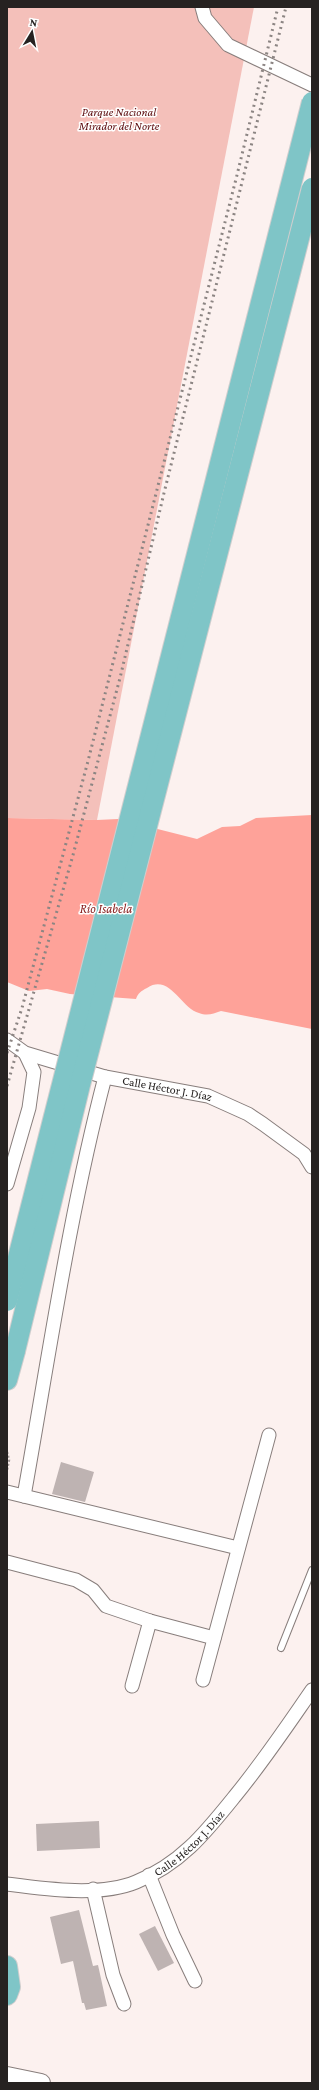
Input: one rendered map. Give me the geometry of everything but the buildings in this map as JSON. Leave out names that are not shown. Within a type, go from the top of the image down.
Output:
[{"type":"main road","points":[[7,1301],[312,102]]},
{"type":"main road","points":[[7,1380],[80,1085],[312,188]]},
{"type":"main road","points":[[7,1966],[10,1987],[7,1995]]},
{"type":"main road","points":[[7,2076],[41,2083]]},
{"type":"street","points":[[202,7],[205,18],[228,45],[312,85]]},
{"type":"street","name":"Calle Héctor J. Díaz","points":[[7,1040],[25,1053],[104,1077],[208,1096],[248,1114],[308,1153],[312,1167]]},
{"type":"street","points":[[7,1184],[28,1108],[34,1072],[25,1053]]},
{"type":"street","points":[[24,1496],[51,1346],[69,1233],[90,1132],[104,1077]]},
{"type":"street","points":[[203,1680],[269,1435]]},
{"type":"street","points":[[7,1492],[238,1548]]},
{"type":"street","points":[[7,1562],[76,1580],[93,1590],[106,1606],[150,1621],[214,1638]]},
{"type":"street","points":[[132,1686],[150,1621]]},
{"type":"street","name":"Calle Héctor J. Díaz","points":[[7,1884],[42,1889],[93,1890],[135,1883],[169,1865],[201,1839],[258,1768],[312,1690]]},
{"type":"street","points":[[149,1876],[173,1935],[195,1981]]},
{"type":"street","points":[[93,1890],[113,1975],[124,2004]]},
{"type":"lane","points":[[281,1648],[312,1570]]},
{"type":"path","points":[[7,1452],[9,1460],[7,1470]]},
{"type":"green space","name":"Parque Nacional Mirador del Norte","points":[[7,7],[254,7],[97,820],[7,818]]},
{"type":"water","name":"Río Isabela","points":[[312,815],[312,1029],[221,1011],[210,1014],[202,1014],[193,1010],[169,988],[162,985],[155,985],[141,991],[136,999],[70,994],[47,989],[29,991],[7,982],[7,818],[118,819],[197,839],[222,827],[240,826],[256,818]]},
{"type":"railway","points":[[7,1053],[22,1008],[88,761],[237,175],[278,7]]},
{"type":"railway","points":[[7,1086],[73,855],[120,678],[164,493],[286,7]]}]
